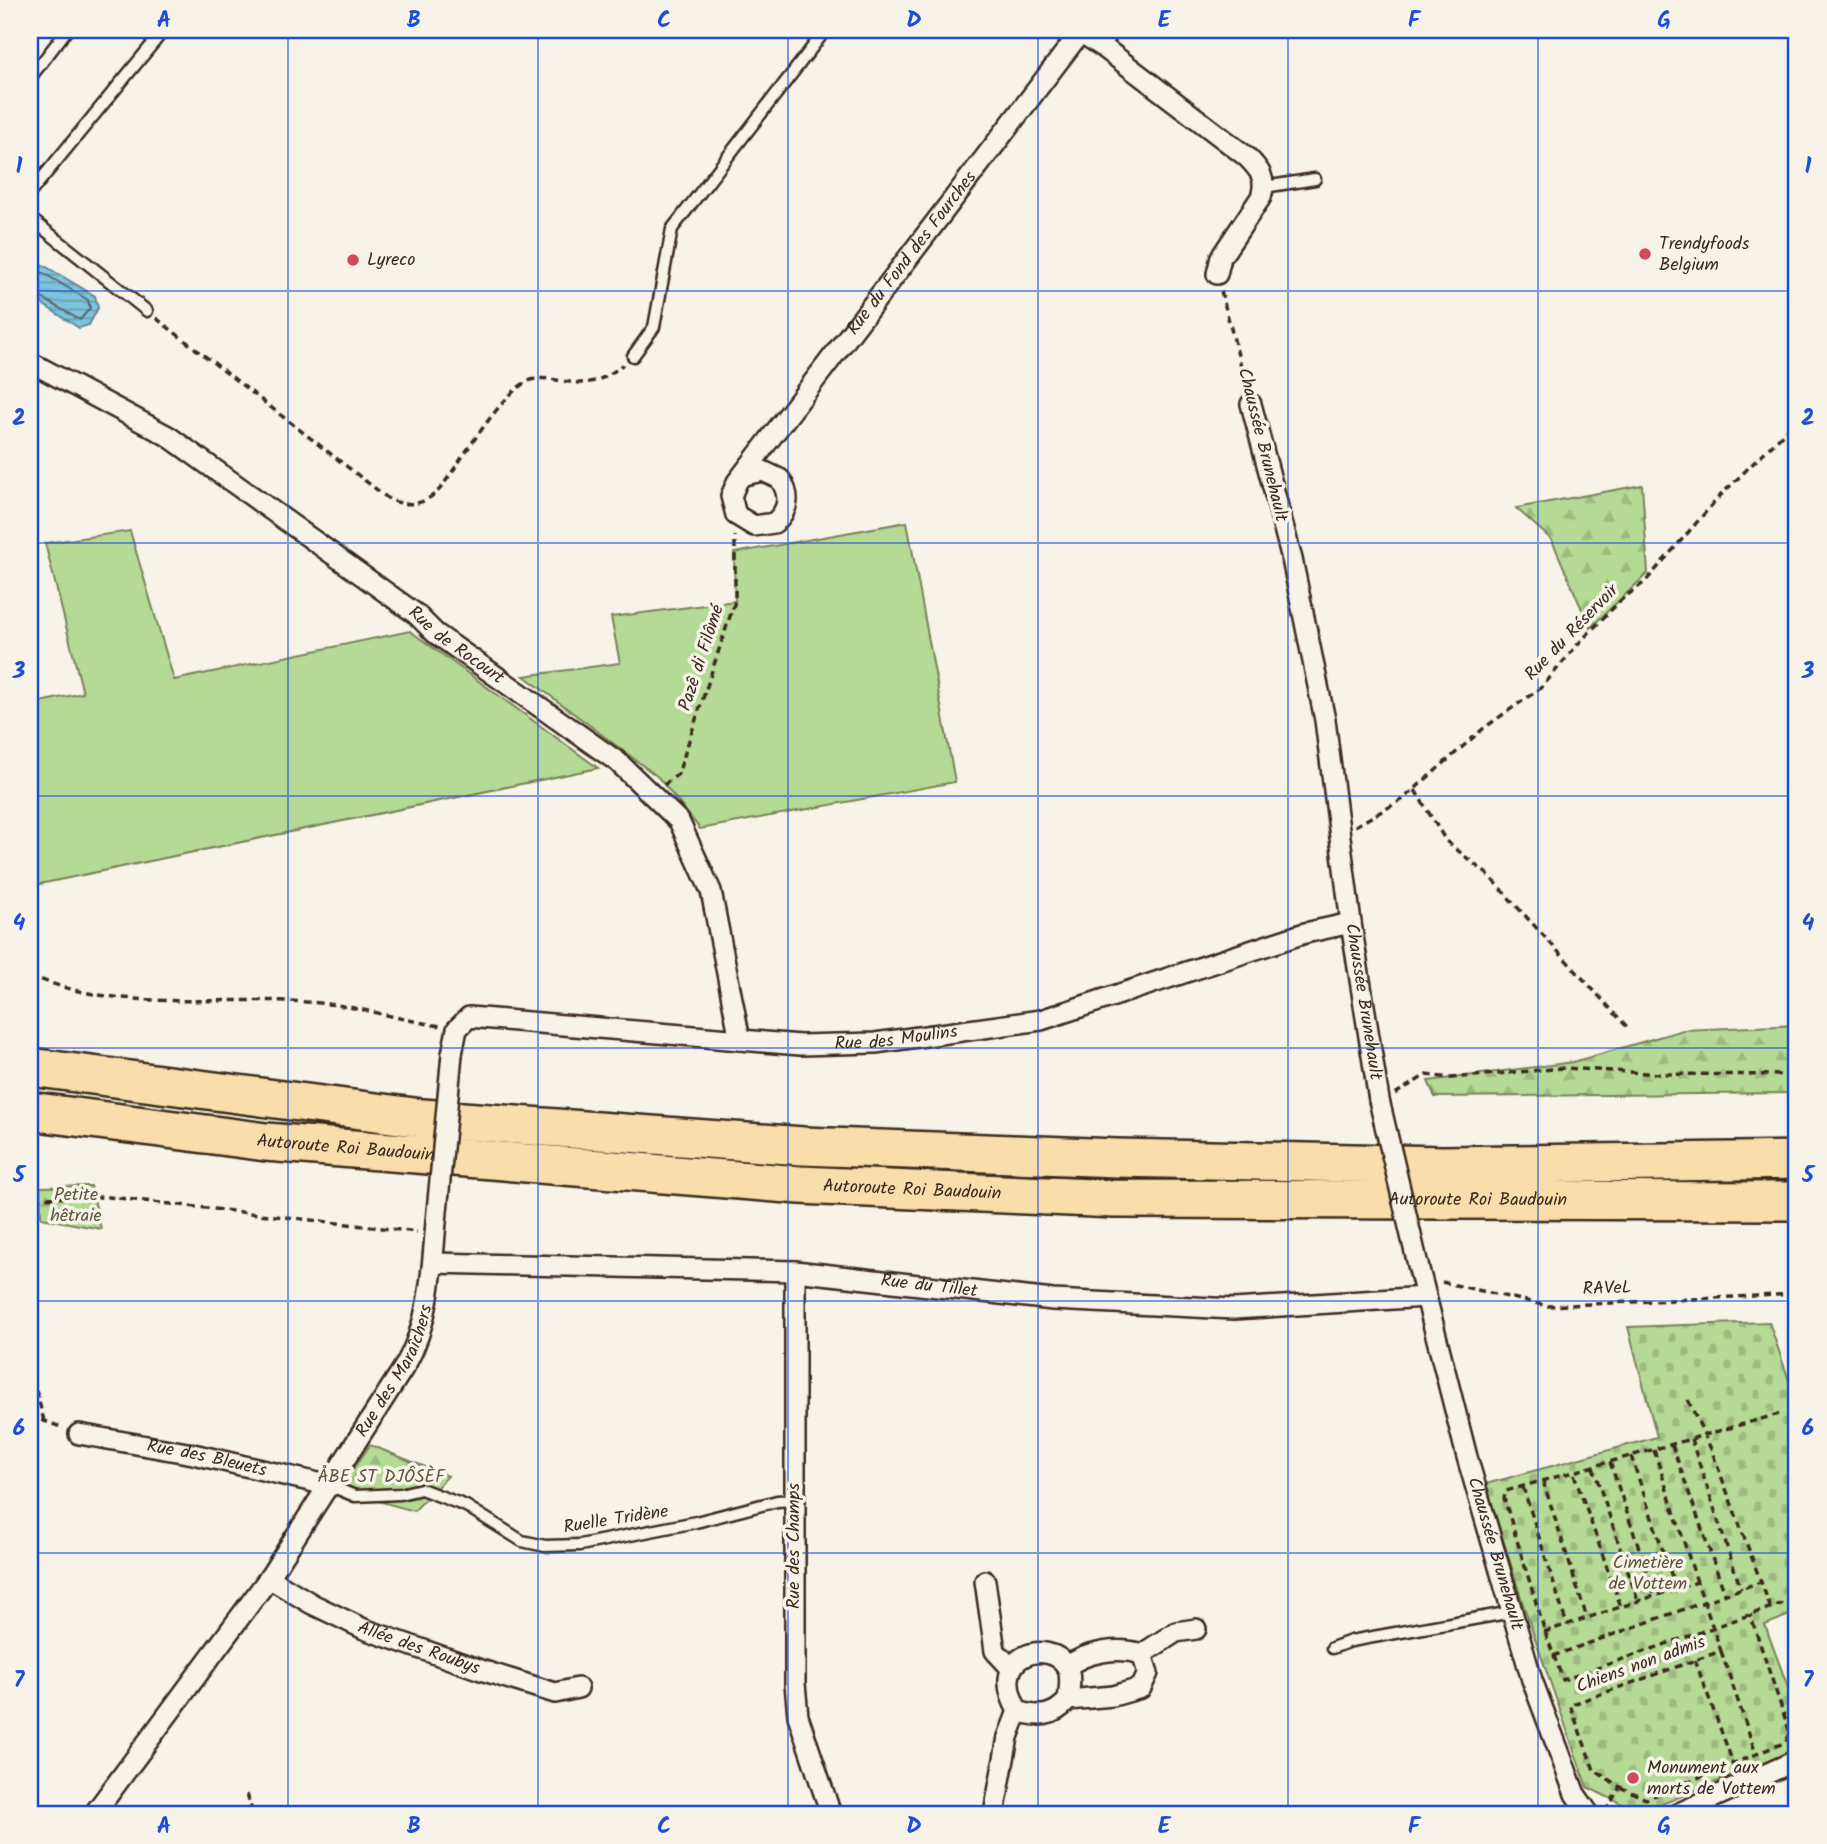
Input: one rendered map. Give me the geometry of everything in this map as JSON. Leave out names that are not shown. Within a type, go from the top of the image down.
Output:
[{"type":"highway","points":[[30,1044],[57,1054],[100,1077]]},
{"type":"highway","name":"Autoroute Roi Baudouin","points":[[30,1068],[422,1118],[803,1146],[1117,1158],[1443,1165],[1797,1160]]},
{"type":"highway","name":"Autoroute Roi Baudouin","points":[[30,1111],[266,1142],[800,1185],[1115,1199],[1797,1200]]},
{"type":"street","name":"Rue du Fond des Fourches","points":[[737,514],[732,506],[732,491],[1079,31],[1104,47],[1258,167],[1264,187]]},
{"type":"street","points":[[1217,274],[1221,257],[1255,207],[1264,187]]},
{"type":"street","name":"Rue de Rocourt","points":[[30,362],[167,436],[416,614],[435,633],[618,762],[679,821],[711,891],[740,1040]]},
{"type":"street","name":"Chaussée Brunehault","points":[[1251,404],[1295,573],[1325,720],[1351,923],[1379,1098],[1422,1280],[1467,1457],[1532,1681],[1576,1794],[1589,1814]]},
{"type":"street","points":[[737,514],[743,522],[764,527],[774,523],[786,509],[786,489],[780,479],[763,471],[744,475]]},
{"type":"street","name":"Rue des Moulins","points":[[457,1029],[470,1017],[800,1045],[875,1043],[1041,1020],[1305,933],[1351,923]]},
{"type":"street","name":"Rue des Maraîchers","points":[[94,1814],[269,1578],[331,1486],[415,1349],[433,1263],[452,1054],[457,1029]]},
{"type":"street","name":"Rue du Tillet","points":[[433,1263],[795,1271],[1054,1300],[1234,1310],[1422,1280]]},
{"type":"street","name":"Rue des Champs","points":[[795,1271],[794,1656],[798,1717],[831,1814]]},
{"type":"street","name":"Rue des Bleuets","points":[[79,1434],[193,1454],[331,1486]]},
{"type":"street","name":"Allée des Roubys","points":[[269,1578],[313,1604],[365,1629],[468,1666],[555,1693],[578,1688]]},
{"type":"street","points":[[985,1581],[995,1651],[1011,1668]]},
{"type":"street","points":[[1142,1654],[1176,1632],[1196,1629]]},
{"type":"street","points":[[1067,1667],[1078,1658],[1126,1649],[1142,1654]]},
{"type":"street","points":[[994,1814],[1008,1737],[1018,1711],[1007,1685],[1011,1668],[1020,1658],[1038,1652],[1058,1658],[1067,1667],[1070,1684],[1068,1700]]},
{"type":"street","points":[[1018,1711],[1033,1716],[1051,1714],[1068,1700],[1113,1696],[1141,1688],[1148,1673],[1142,1654]]},
{"type":"street","points":[[1677,1814],[1797,1760]]},
{"type":"lane","points":[[30,78],[67,30]]},
{"type":"lane","points":[[30,194],[164,30]]},
{"type":"lane","points":[[633,356],[654,327],[673,229],[821,36],[820,30]]},
{"type":"lane","points":[[1104,47],[1116,30]]},
{"type":"lane","points":[[1264,187],[1315,179]]},
{"type":"lane","points":[[30,218],[146,311]]},
{"type":"lane","name":"Ruelle Tridène","points":[[331,1486],[355,1496],[400,1494],[421,1489],[466,1506],[522,1541],[545,1546],[580,1545],[696,1522],[777,1501],[794,1500]]},
{"type":"lane","points":[[1332,1648],[1351,1641],[1512,1612]]},
{"type":"path","name":"Chaussée Brunehault","points":[[1217,274],[1251,404]]},
{"type":"path","points":[[146,311],[390,500],[406,505],[431,498],[440,489],[500,407],[524,383],[547,379],[574,384],[598,383],[633,356]]},
{"type":"path","name":"Rue du Réservoir","points":[[1340,833],[1402,800],[1484,728],[1542,687],[1578,644],[1621,600],[1645,582],[1718,498],[1797,420]]},
{"type":"path","name":"Pazê di Filômé","points":[[652,795],[678,774],[735,601],[737,514]]},
{"type":"path","points":[[1415,790],[1446,841],[1486,874],[1630,1030]]},
{"type":"path","points":[[30,975],[53,986],[100,997],[319,1003],[377,1011],[457,1029]]},
{"type":"path","points":[[1379,1098],[1396,1094],[1426,1075],[1451,1078],[1564,1068],[1659,1074],[1797,1075]]},
{"type":"path","points":[[44,1421],[32,1371],[32,1198],[109,1197],[435,1232]]},
{"type":"path","name":"RAVeL","points":[[1422,1280],[1548,1306],[1797,1294]]},
{"type":"path","points":[[1688,1400],[1702,1436],[1711,1449],[1770,1607]]},
{"type":"path","points":[[1779,1414],[1506,1491],[1504,1498],[1545,1632],[1563,1680],[1795,1599]]},
{"type":"path","points":[[30,1416],[79,1434]]},
{"type":"path","points":[[1691,1439],[1741,1589]]},
{"type":"path","points":[[1672,1445],[1725,1595]]},
{"type":"path","name":"Chiens non admis","points":[[1620,1787],[1594,1770],[1570,1705],[1721,1651],[1654,1450]]},
{"type":"path","points":[[1631,1456],[1676,1589]]},
{"type":"path","points":[[1611,1462],[1656,1596]]},
{"type":"path","points":[[1593,1467],[1639,1602]]},
{"type":"path","points":[[1573,1473],[1620,1607]]},
{"type":"path","points":[[1543,1481],[1587,1618]]},
{"type":"path","points":[[1522,1488],[1567,1625]]},
{"type":"path","points":[[1520,1640],[1697,1582]]},
{"type":"path","points":[[1553,1656],[1760,1582]]},
{"type":"path","points":[[1604,1814],[1620,1787],[1646,1799],[1786,1742],[1790,1733],[1750,1614]]},
{"type":"path","points":[[1721,1651],[1756,1754]]},
{"type":"path","points":[[1695,1660],[1733,1763]]},
{"type":"path","points":[[247,1794],[253,1814]]},
{"type":"green space","points":[[1642,485],[1648,573],[1590,628],[1552,540],[1516,508]]},
{"type":"green space","points":[[907,522],[955,782],[700,829],[658,777],[524,676],[620,663],[611,617],[735,601],[734,553]]},
{"type":"green space","points":[[130,531],[174,680],[410,631],[598,768],[30,886],[30,704],[83,693],[45,543]]},
{"type":"green space","points":[[1797,1025],[1797,1093],[1435,1097],[1428,1081],[1573,1062],[1683,1030]]},
{"type":"green space","name":"Petite hêtraie","points":[[91,1186],[101,1229],[41,1218],[40,1187]]},
{"type":"green space","name":"Cimetière de Vottem","points":[[1769,1322],[1797,1404],[1797,1533],[1785,1537],[1797,1570],[1797,1612],[1765,1625],[1797,1712],[1797,1749],[1640,1813],[1587,1787],[1524,1607],[1486,1484],[1657,1437],[1628,1327]]},
{"type":"green space","name":"ÅBE ST DJÔSÈF","points":[[370,1445],[448,1476],[414,1511],[338,1490]]},
{"type":"water","points":[[30,257],[95,296],[98,308],[89,325],[79,328],[30,296]]},
{"type":"place","name":"Trendyfoods Belgium","points":[[1645,254]]},
{"type":"place","name":"Lyreco","points":[[353,260]]},
{"type":"place","name":"Monument aux morts de Vottem","points":[[1633,1778]]}]
